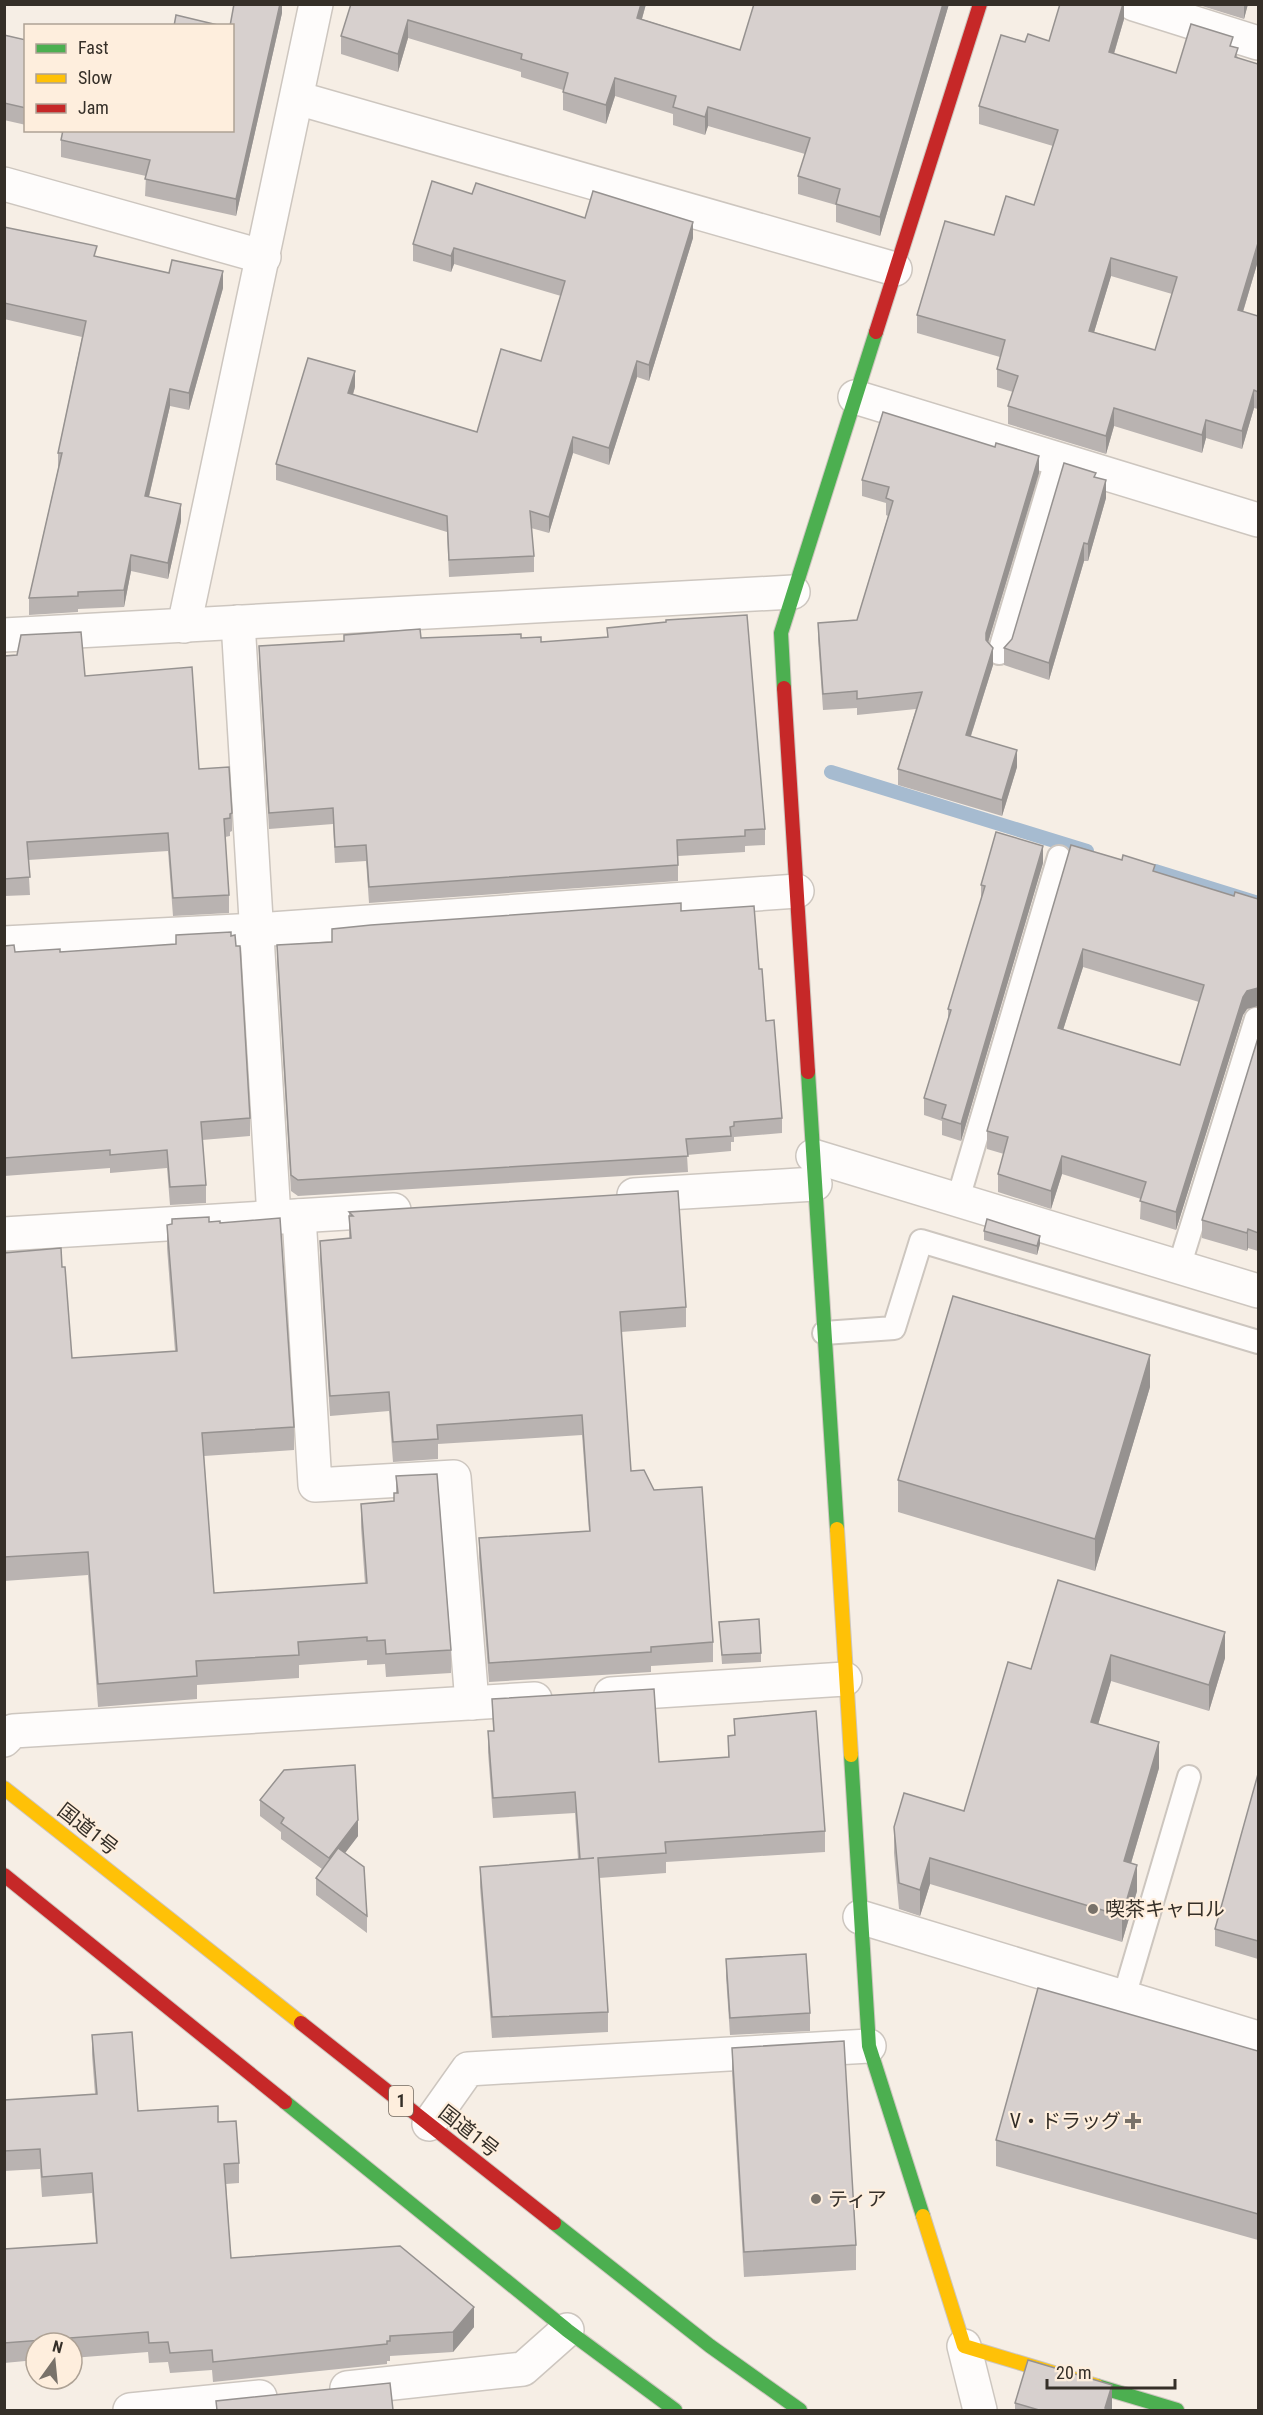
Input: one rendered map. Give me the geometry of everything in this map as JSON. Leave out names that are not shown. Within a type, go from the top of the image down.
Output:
[{"type":"main road","points":[[980,4],[781,633],[868,2046],[964,2346],[1177,2410]]},
{"type":"main road","name":"国道1号","points":[[4,1788],[710,2346],[800,2410]]},
{"type":"main road","points":[[4,1875],[567,2330],[675,2410]]},
{"type":"street","points":[[184,626],[316,4]]},
{"type":"street","points":[[1134,4],[1258,43]]},
{"type":"street","points":[[297,98],[895,269]]},
{"type":"street","points":[[4,184],[264,257]]},
{"type":"street","points":[[855,397],[1258,520]]},
{"type":"street","points":[[4,635],[793,592]]},
{"type":"street","points":[[238,622],[257,930],[315,1485],[454,1477],[472,1703]]},
{"type":"street","points":[[4,943],[257,930],[797,891]]},
{"type":"street","points":[[604,1197],[814,1170],[958,1199],[1258,1291]]},
{"type":"street","points":[[4,1233],[428,1208]]},
{"type":"street","points":[[4,1740],[13,1731],[845,1678]]},
{"type":"street","points":[[860,1917],[1258,2038]]},
{"type":"street","points":[[429,2124],[468,2069],[868,2046]]},
{"type":"street","points":[[130,2410],[523,2369],[567,2330]]},
{"type":"street","points":[[964,2346],[980,2410]]},
{"type":"lane","points":[[999,653],[1058,458]]},
{"type":"lane","points":[[958,1199],[1059,857]]},
{"type":"lane","points":[[1179,1267],[1256,1019]]},
{"type":"lane","points":[[824,1333],[894,1328],[921,1241],[1258,1342]]},
{"type":"lane","points":[[1124,1997],[1189,1776]]},
{"type":"building","points":[[234,4],[280,4],[236,199],[145,179],[150,160],[61,140],[63,132],[234,132],[234,24],[230,24]]},
{"type":"building","points":[[351,4],[641,4],[637,18],[740,50],[754,4],[943,4],[880,217],[836,204],[840,189],[798,176],[810,138],[708,107],[705,117],[673,107],[676,96],[615,78],[606,105],[563,92],[568,73],[521,59],[522,54],[408,20],[398,54],[341,36]]},
{"type":"building","points":[[1060,4],[1123,4],[1109,52],[1176,73],[1191,24],[1233,37],[1230,46],[1238,48],[1235,57],[1258,64],[1258,243],[1238,310],[1258,316],[1258,392],[1254,390],[1242,431],[1206,420],[1202,435],[1114,408],[1106,436],[1008,406],[1018,376],[997,369],[1005,340],[917,315],[945,221],[994,235],[1006,196],[1034,205],[1058,130],[979,106],[1001,35],[1025,42],[1028,34],[1049,41]],"holes":[[[1111,258],[1177,277],[1155,350],[1089,331]]]},
{"type":"building","points":[[176,15],[214,24],[174,24]]},
{"type":"building","points":[[4,35],[24,40],[24,108],[4,103]]},
{"type":"building","points":[[432,181],[472,194],[476,183],[585,218],[593,191],[693,222],[649,365],[637,361],[609,448],[573,437],[549,517],[530,511],[534,556],[449,560],[447,516],[276,464],[308,358],[355,371],[348,393],[477,432],[501,349],[541,361],[565,281],[454,248],[451,256],[413,244]]},
{"type":"building","points":[[4,227],[97,246],[94,256],[169,273],[172,260],[223,271],[189,393],[170,389],[145,496],[181,504],[168,563],[131,555],[124,590],[78,592],[78,596],[29,598],[62,453],[58,453],[86,321],[4,303]]},
{"type":"building","points":[[883,412],[995,447],[996,443],[1039,456],[986,633],[986,640],[993,648],[966,735],[1017,750],[1002,800],[898,769],[922,692],[857,699],[857,691],[823,694],[818,623],[857,620],[893,501],[886,498],[889,487],[862,480]]},
{"type":"building","points":[[1064,463],[1096,473],[1094,477],[1106,480],[1088,544],[1084,543],[1049,663],[1004,648],[1012,639]]},
{"type":"building","points":[[747,615],[765,829],[745,830],[745,836],[677,840],[678,865],[369,887],[366,845],[335,847],[333,808],[269,813],[259,646],[344,641],[344,635],[420,629],[421,638],[521,634],[521,638],[541,637],[541,642],[608,637],[607,628],[666,622],[666,620]]},
{"type":"building","points":[[81,632],[85,676],[192,667],[199,769],[229,767],[232,813],[230,818],[224,819],[229,895],[173,898],[168,833],[27,842],[30,877],[4,879],[4,656],[17,655],[21,635]]},
{"type":"building","points":[[996,832],[1043,846],[961,1124],[942,1118],[946,1105],[924,1098],[985,886],[981,885]]},
{"type":"building","points":[[1071,845],[1122,860],[1123,855],[1155,865],[1153,871],[1234,896],[1235,892],[1258,899],[1258,988],[1247,991],[1243,997],[1176,1212],[1140,1201],[1146,1182],[1062,1156],[1051,1191],[998,1174],[1008,1137],[987,1131]],"holes":[[[1083,949],[1204,985],[1180,1065],[1058,1028]]]},
{"type":"building","points":[[681,903],[681,911],[754,906],[766,1021],[774,1020],[782,1118],[734,1122],[734,1126],[730,1127],[731,1136],[686,1139],[688,1156],[298,1180],[291,1175],[277,945],[332,942],[332,929]]},
{"type":"building","points":[[231,932],[231,936],[235,935],[236,946],[240,946],[250,1118],[201,1122],[206,1185],[170,1187],[167,1150],[110,1155],[110,1150],[4,1158],[4,946],[14,945],[15,952],[60,949],[60,952],[176,944],[176,935]]},
{"type":"building","points":[[1258,1038],[1258,1233],[1248,1229],[1247,1233],[1202,1220]]},
{"type":"building","points":[[678,1191],[686,1307],[620,1312],[631,1471],[644,1470],[654,1490],[702,1487],[713,1642],[651,1647],[651,1652],[489,1663],[479,1538],[590,1531],[582,1415],[437,1425],[438,1439],[393,1442],[389,1392],[330,1396],[320,1241],[351,1238],[349,1216],[353,1216],[349,1212]]},
{"type":"building","points":[[209,1217],[209,1222],[220,1221],[220,1223],[280,1218],[294,1427],[202,1433],[214,1593],[367,1583],[361,1504],[394,1501],[394,1493],[398,1493],[396,1476],[437,1474],[451,1650],[386,1654],[385,1640],[367,1641],[367,1637],[298,1642],[299,1655],[196,1661],[197,1676],[98,1684],[88,1552],[4,1557],[4,1253],[61,1248],[62,1267],[65,1267],[72,1358],[177,1351],[167,1225],[172,1224],[172,1219]]},
{"type":"building","points":[[987,1219],[1040,1236],[1037,1246],[984,1231]]},
{"type":"building","points":[[953,1296],[1150,1355],[1095,1539],[898,1480]]},
{"type":"building","points":[[1058,1580],[1225,1632],[1209,1685],[1111,1655],[1091,1722],[1159,1742],[1124,1861],[1137,1865],[1122,1916],[930,1858],[920,1890],[899,1883],[894,1827],[904,1793],[964,1811],[1008,1662],[1031,1669]]},
{"type":"building","points":[[759,1619],[761,1653],[722,1655],[719,1622]]},
{"type":"building","points":[[654,1689],[659,1762],[729,1757],[728,1736],[735,1735],[734,1719],[816,1711],[825,1831],[665,1842],[666,1853],[598,1858],[608,2012],[492,2017],[480,1867],[594,1858],[580,1859],[575,1792],[493,1798],[488,1731],[494,1731],[492,1699]]},
{"type":"building","points":[[355,1765],[358,1820],[329,1858],[281,1823],[284,1818],[260,1800],[284,1770]]},
{"type":"building","points":[[1258,1774],[1258,1941],[1215,1929]]},
{"type":"building","points":[[338,1848],[364,1867],[367,1916],[316,1878]]},
{"type":"building","points":[[806,1954],[810,2013],[730,2018],[726,1959]]},
{"type":"building","name":"V・ドラッグ","points":[[1038,1988],[1258,2051],[1258,2214],[996,2140]]},
{"type":"building","points":[[132,2032],[138,2111],[218,2106],[218,2122],[236,2121],[239,2163],[224,2164],[231,2258],[400,2246],[474,2307],[453,2332],[390,2336],[387,2344],[213,2362],[212,2350],[170,2353],[168,2342],[149,2343],[148,2332],[84,2337],[84,2331],[24,2331],[24,2341],[4,2343],[4,2249],[97,2243],[92,2173],[42,2177],[40,2149],[4,2151],[4,2100],[97,2094],[92,2035]]},
{"type":"building","points":[[844,2041],[856,2245],[744,2252],[732,2048]]},
{"type":"building","points":[[1028,2360],[1112,2385],[1105,2408],[1112,2410],[1039,2410],[1015,2403]]},
{"type":"building","points":[[390,2383],[393,2410],[217,2410],[216,2401]]},
{"type":"waterway","points":[[831,772],[1087,851]]},
{"type":"waterway","points":[[1155,871],[1258,903]]},
{"type":"traffic: fast","points":[[784,688],[781,633],[876,332]]},
{"type":"traffic: fast","points":[[808,1072],[837,1529]]},
{"type":"traffic: fast","points":[[851,1755],[869,2046],[923,2216]]},
{"type":"traffic: fast","points":[[285,2102],[567,2330],[675,2410]]},
{"type":"traffic: fast","points":[[554,2223],[710,2346],[800,2410]]},
{"type":"traffic: fast","points":[[1097,2386],[1177,2410]]},
{"type":"traffic: slow","points":[[837,1529],[851,1755]]},
{"type":"traffic: slow","points":[[4,1788],[301,2023]]},
{"type":"traffic: slow","points":[[923,2216],[964,2346],[1097,2386]]},
{"type":"traffic: jam","points":[[876,332],[980,4]]},
{"type":"traffic: jam","points":[[784,688],[808,1072]]},
{"type":"traffic: jam","points":[[4,1875],[285,2102]]},
{"type":"traffic: jam","points":[[301,2023],[554,2223]]},
{"type":"place","name":"喫茶キャロル","points":[[1093,1909]]},
{"type":"place","name":"V・ドラッグ","points":[[1133,2121]]},
{"type":"place","name":"ティア","points":[[816,2199]]}]
